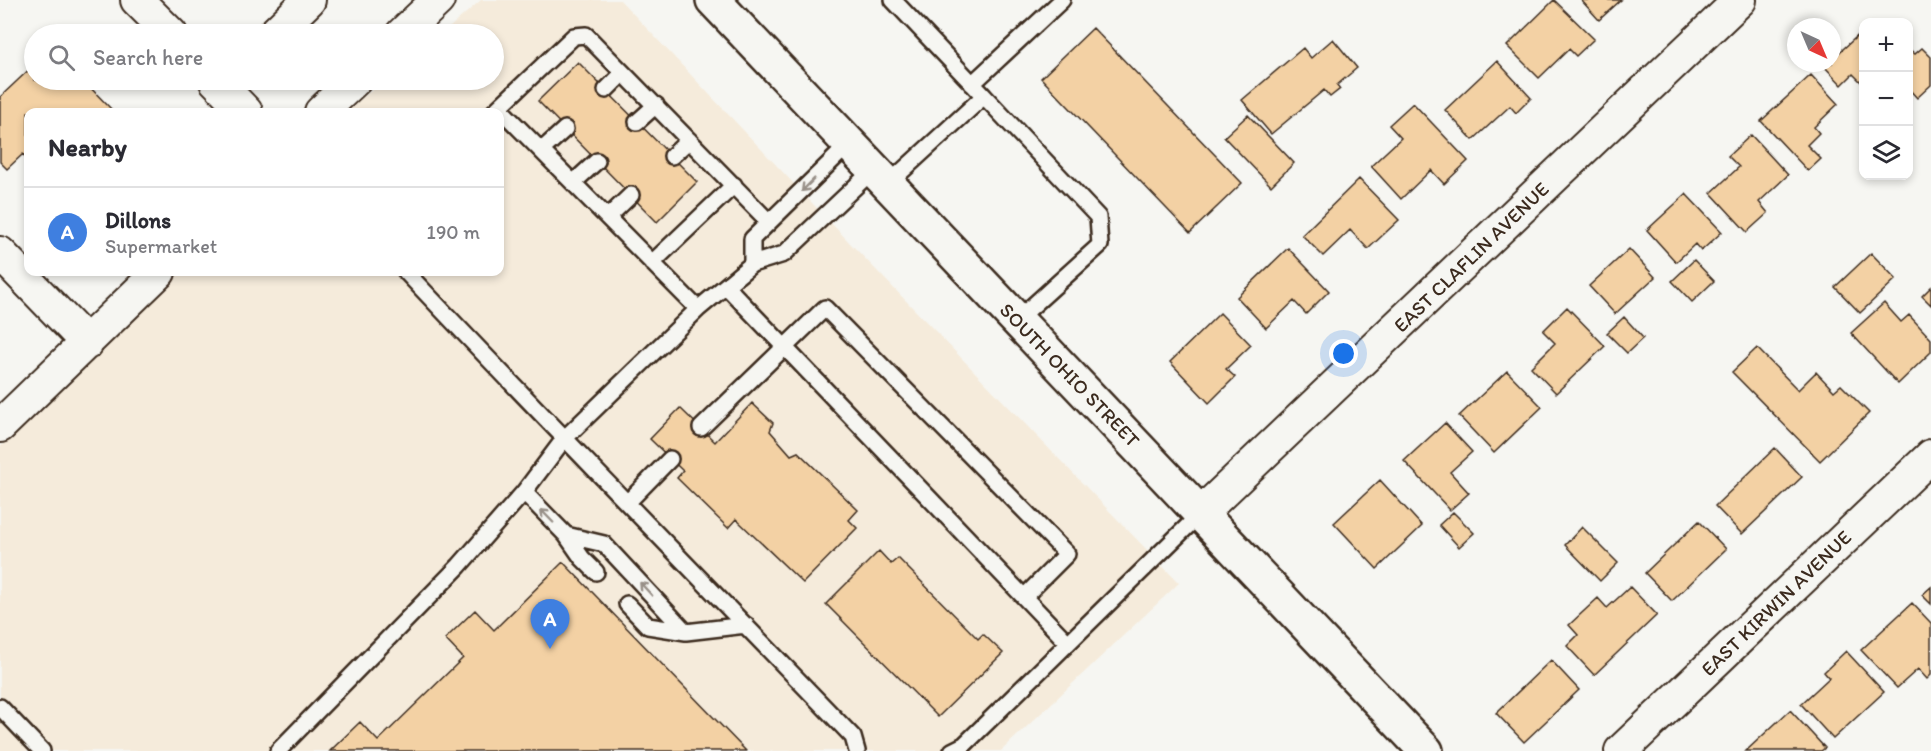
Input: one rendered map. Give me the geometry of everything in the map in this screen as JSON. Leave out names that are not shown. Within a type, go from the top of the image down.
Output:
[{"type":"main road","name":"SOUTH OHIO STREET","points":[[713,0],[1426,751]]},
{"type":"street","points":[[136,0],[161,24]]},
{"type":"street","points":[[284,24],[309,0]]},
{"type":"street","points":[[413,24],[438,0]]},
{"type":"street","name":"EAST CLAFLIN AVENUE","points":[[1201,513],[1740,0]]},
{"type":"street","points":[[228,90],[243,108]]},
{"type":"street","points":[[325,108],[344,90]]},
{"type":"street","points":[[0,253],[87,343]]},
{"type":"street","points":[[0,426],[155,276]]},
{"type":"street","name":"EAST KIRWIN AVENUE","points":[[1621,751],[1931,456]]},
{"type":"lane","points":[[893,0],[1098,217],[1100,245],[1017,320]]},
{"type":"lane","points":[[972,84],[1062,0]]},
{"type":"lane","points":[[499,108],[574,36],[586,35],[769,222]]},
{"type":"lane","points":[[606,90],[623,73]]},
{"type":"lane","points":[[278,751],[459,566],[524,492],[564,439],[698,309],[752,264],[784,254],[984,96]]},
{"type":"lane","points":[[638,122],[656,105]]},
{"type":"lane","points":[[504,116],[542,150],[698,309]]},
{"type":"lane","points":[[542,150],[565,129]]},
{"type":"lane","points":[[672,156],[689,140]]},
{"type":"lane","points":[[752,264],[752,239],[849,144]]},
{"type":"lane","points":[[574,182],[597,161]]},
{"type":"lane","points":[[652,263],[734,186]]},
{"type":"lane","points":[[608,217],[631,195]]},
{"type":"lane","points":[[410,276],[853,737],[859,751]]},
{"type":"lane","points":[[726,286],[1068,643]]},
{"type":"lane","points":[[701,429],[825,308],[1067,554],[1025,596]]},
{"type":"lane","points":[[628,502],[670,459]]},
{"type":"lane","points":[[524,492],[566,535],[582,558],[596,572]]},
{"type":"lane","points":[[952,751],[964,745],[1201,513]]},
{"type":"lane","points":[[566,535],[604,544],[686,632]]},
{"type":"lane","points":[[627,604],[648,626],[686,632],[746,625]]},
{"type":"lane","points":[[0,708],[42,751]]},
{"type":"shaded area","points":[[481,0],[620,0],[850,243],[1179,583],[1001,751],[0,751],[0,447],[177,276],[504,276],[504,108],[350,108],[372,90],[504,90],[504,24],[453,24]]},
{"type":"building","points":[[1554,0],[1594,39],[1576,56],[1569,49],[1539,78],[1507,46]]},
{"type":"building","points":[[1581,0],[1621,0],[1599,20]]},
{"type":"building","points":[[1093,28],[1242,183],[1190,233],[1041,78]]},
{"type":"building","points":[[1859,35],[1859,80],[1853,74],[1842,85],[1830,72],[1841,72],[1841,51]]},
{"type":"building","points":[[1333,39],[1357,68],[1337,85],[1340,89],[1330,97],[1324,90],[1271,134],[1242,100],[1303,48],[1311,58]]},
{"type":"building","points":[[1922,48],[1931,57],[1931,85],[1917,98],[1913,94],[1913,52],[1915,54]]},
{"type":"building","points":[[1497,61],[1531,98],[1516,113],[1510,106],[1473,140],[1445,110]]},
{"type":"building","points":[[578,62],[697,182],[657,222],[538,101]]},
{"type":"building","points":[[24,74],[24,90],[93,90],[110,108],[24,108],[24,155],[7,169],[0,162],[0,97]]},
{"type":"building","points":[[1811,75],[1838,104],[1814,127],[1819,133],[1807,145],[1821,159],[1808,171],[1761,121]]},
{"type":"building","points":[[1413,103],[1468,161],[1444,184],[1431,170],[1401,199],[1371,166],[1401,138],[1389,125]]},
{"type":"building","points":[[1248,115],[1294,163],[1271,186],[1224,137]]},
{"type":"building","points":[[1751,135],[1788,175],[1759,202],[1768,213],[1747,232],[1711,193],[1739,167],[1728,156]]},
{"type":"building","points":[[1359,179],[1399,220],[1368,249],[1350,230],[1323,256],[1302,235]]},
{"type":"building","points":[[1686,194],[1722,232],[1701,251],[1695,244],[1676,262],[1647,230]]},
{"type":"building","points":[[1288,248],[1329,291],[1306,314],[1294,301],[1266,328],[1237,297]]},
{"type":"building","points":[[1629,249],[1655,277],[1615,314],[1589,286]]},
{"type":"building","points":[[1871,253],[1896,279],[1860,313],[1835,287]]},
{"type":"building","points":[[1694,260],[1714,281],[1692,302],[1672,281]]},
{"type":"building","points":[[1931,287],[1931,305],[1922,296]]},
{"type":"building","points":[[1884,303],[1901,322],[1909,315],[1931,339],[1931,352],[1898,384],[1851,333]]},
{"type":"building","points":[[1567,307],[1605,346],[1556,393],[1531,367],[1555,343],[1543,331]]},
{"type":"building","points":[[1220,313],[1251,345],[1226,369],[1235,377],[1209,403],[1170,362]]},
{"type":"building","points":[[1624,317],[1643,338],[1627,353],[1607,333]]},
{"type":"building","points":[[1757,348],[1798,390],[1816,372],[1834,391],[1841,385],[1869,413],[1820,461],[1732,372]]},
{"type":"building","points":[[1507,371],[1542,407],[1494,453],[1459,416]]},
{"type":"building","points":[[752,403],[773,423],[770,431],[791,455],[798,452],[858,510],[849,520],[857,528],[803,583],[736,519],[728,528],[677,478],[683,471],[650,439],[680,408],[715,442]]},
{"type":"building","points":[[1445,423],[1472,452],[1450,472],[1469,493],[1450,510],[1404,461]]},
{"type":"building","points":[[1775,448],[1802,477],[1742,534],[1715,506]]},
{"type":"building","points":[[1380,480],[1422,526],[1377,569],[1334,523]]},
{"type":"building","points":[[1453,512],[1474,533],[1459,547],[1439,525]]},
{"type":"building","points":[[1699,521],[1726,549],[1672,601],[1645,573]]},
{"type":"building","points":[[1582,527],[1618,563],[1600,581],[1565,545]]},
{"type":"building","points":[[879,551],[891,564],[898,558],[978,639],[983,634],[1003,653],[938,717],[826,604]]},
{"type":"building","points":[[563,562],[746,751],[330,751],[360,722],[378,741],[463,658],[445,639],[475,610],[494,630]]},
{"type":"building","points":[[1630,587],[1657,615],[1594,675],[1567,646],[1578,635],[1569,625],[1598,598],[1607,608]]},
{"type":"building","points":[[1931,587],[1931,604],[1922,595]]},
{"type":"building","points":[[1912,603],[1931,623],[1931,675],[1927,679],[1918,669],[1897,688],[1861,650]]},
{"type":"building","points":[[1846,651],[1884,692],[1833,739],[1801,704],[1829,678],[1824,672]]},
{"type":"building","points":[[1551,660],[1579,690],[1524,742],[1496,713]]},
{"type":"building","points":[[1790,710],[1825,748],[1821,751],[1746,751]]},
{"type":"place","name":"Dillons","points":[[550,649]]}]
